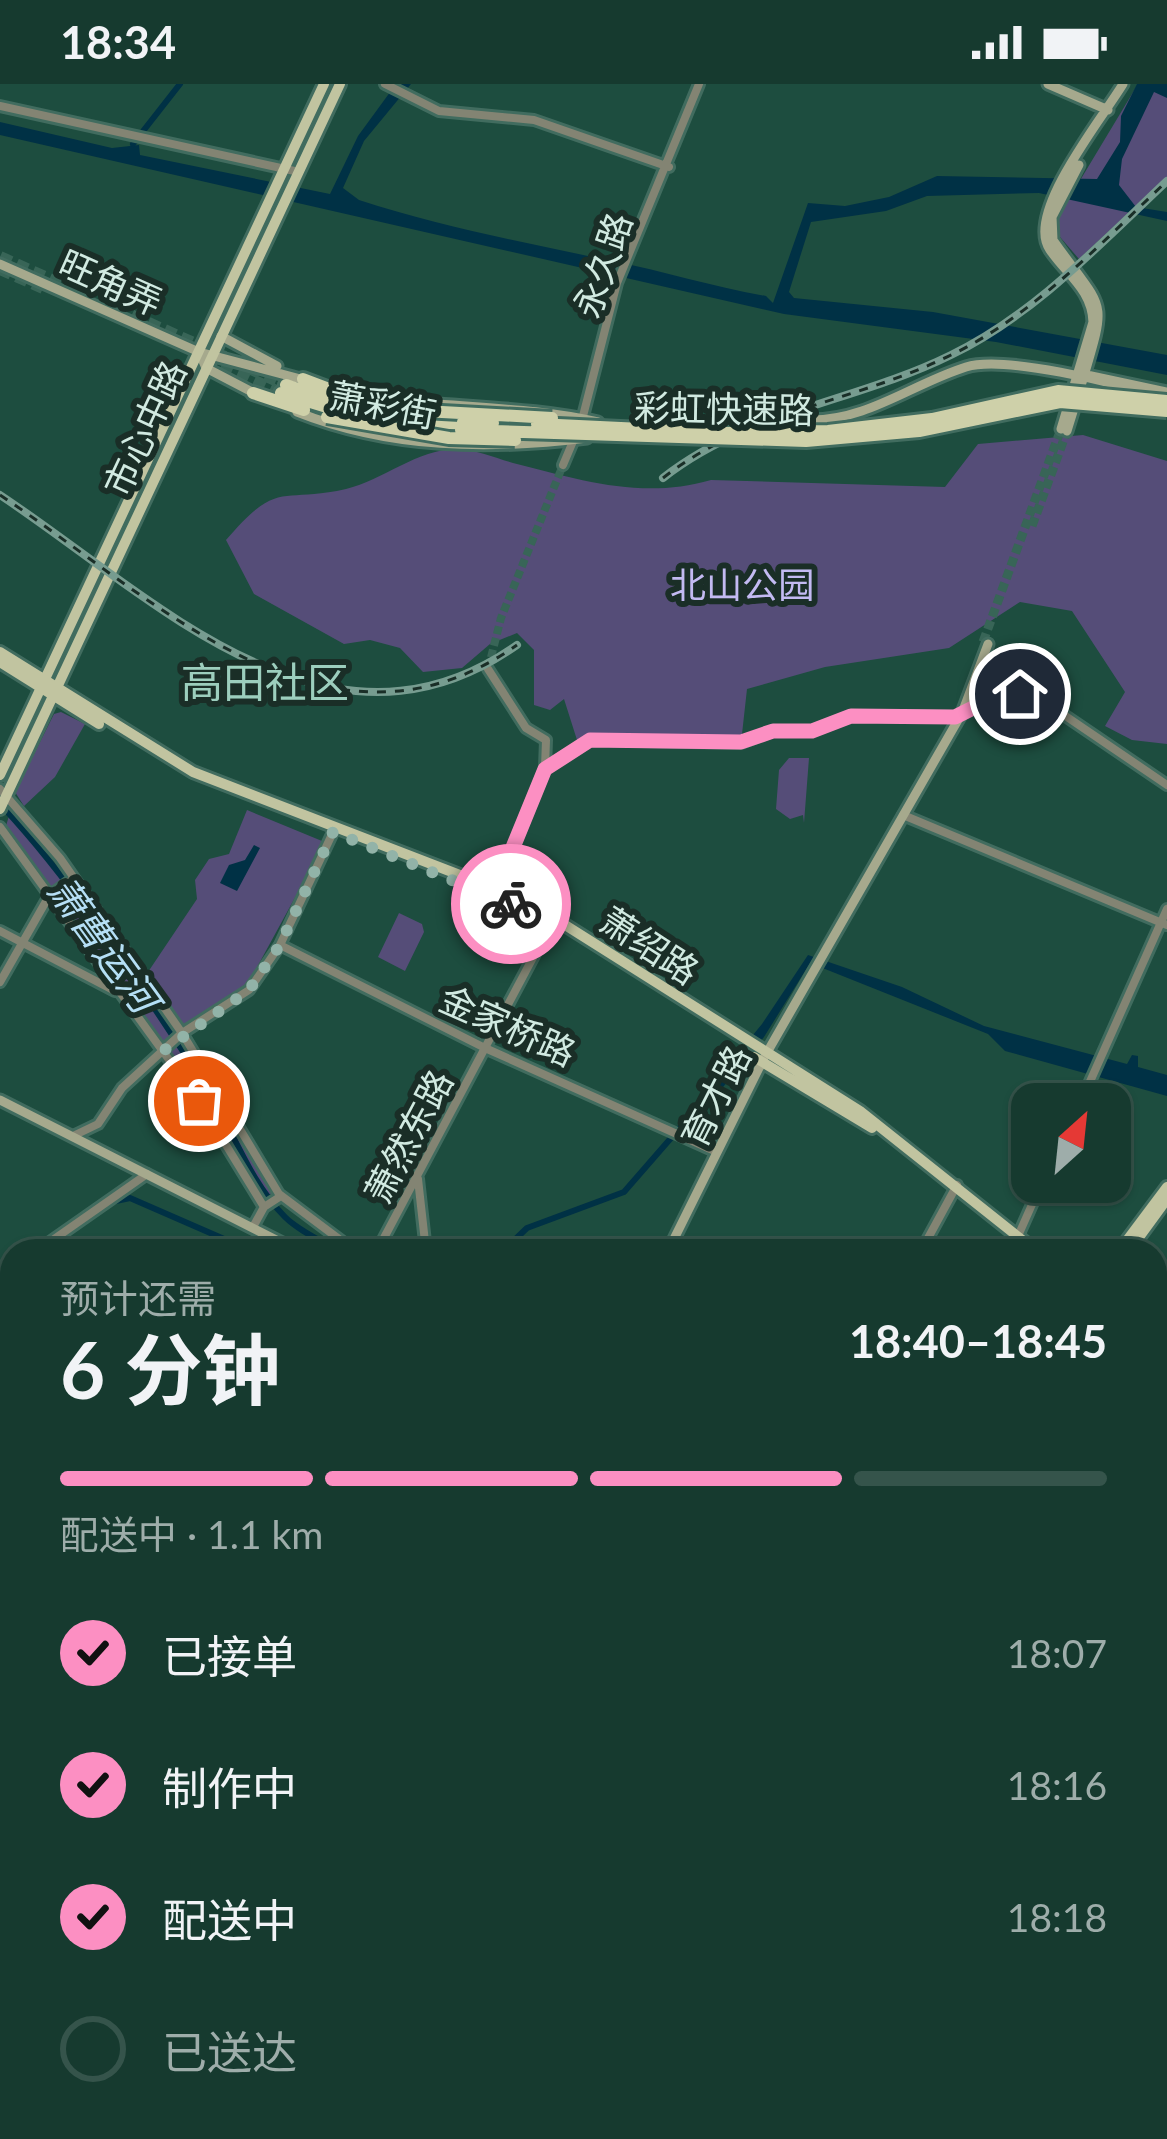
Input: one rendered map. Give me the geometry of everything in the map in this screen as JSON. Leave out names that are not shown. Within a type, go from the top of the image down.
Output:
[{"type":"highway","points":[[304,380],[362,400],[624,433]]},
{"type":"highway","name":"彩虹快速路","points":[[284,389],[362,418],[806,441],[920,431],[1060,402],[1165,404]]},
{"type":"highway","points":[[254,393],[327,417],[449,438],[624,433]]},
{"type":"main road","name":"市心中路","points":[[3,798],[324,84]]},
{"type":"main road","name":"市心中路","points":[[0,775],[65,664],[206,368],[205,354],[221,336],[340,84]]},
{"type":"main road","points":[[1048,84],[1108,110]]},
{"type":"main road","points":[[1064,430],[1094,333],[1092,307],[1045,243],[1042,228],[1123,84]]},
{"type":"main road","name":"旺角弄","points":[[0,263],[205,354]]},
{"type":"main road","name":"萧彩街","points":[[221,336],[304,380]]},
{"type":"main road","name":"萧彩街","points":[[205,354],[396,400],[566,413],[686,433],[500,448],[405,440],[327,423],[206,368]]},
{"type":"main road","points":[[813,419],[849,417],[981,364],[1082,371],[1165,404]]},
{"type":"main road","points":[[903,815],[958,715],[986,643]]},
{"type":"main road","name":"萧绍路","points":[[1,658],[162,756],[334,830],[496,889],[758,1056],[860,1111],[1021,1239]]},
{"type":"main road","name":"育才路","points":[[674,1239],[758,1056],[903,815]]},
{"type":"main road","points":[[334,830],[552,921]]},
{"type":"main road","points":[[0,1100],[276,1239]]},
{"type":"main road","points":[[1129,1239],[1167,1186]]},
{"type":"main road","points":[[956,1187],[1018,1239]]},
{"type":"main road","points":[[1131,1239],[1167,1199]]},
{"type":"street","points":[[385,84],[439,110],[534,120],[669,167]]},
{"type":"street","name":"永久路","points":[[563,465],[582,419],[617,284],[669,167],[699,84]]},
{"type":"street","points":[[0,106],[296,178]]},
{"type":"street","points":[[488,669],[526,728],[546,740],[545,769],[496,889]]},
{"type":"street","points":[[545,769],[573,747],[604,738],[741,742],[773,731],[812,731],[851,716],[958,715],[1003,694],[1042,700],[1167,784]]},
{"type":"street","points":[[3,798],[73,879],[182,1033],[216,1083],[250,1154],[281,1196],[340,1239]]},
{"type":"street","points":[[903,815],[1164,924]]},
{"type":"street","points":[[0,827],[52,894],[264,1207]]},
{"type":"street","points":[[72,1136],[91,1129],[122,1088],[182,1033],[249,990],[280,945],[334,830]]},
{"type":"street","points":[[0,982],[52,894],[73,879]]},
{"type":"street","points":[[1090,1083],[1167,909]]},
{"type":"street","name":"萧然东路","points":[[384,1239],[552,921]]},
{"type":"street","points":[[0,931],[117,992]]},
{"type":"street","name":"金家桥路","points":[[280,945],[485,1048],[717,1152]]},
{"type":"street","points":[[91,1129],[97,1149]]},
{"type":"street","points":[[54,1239],[148,1173]]},
{"type":"street","points":[[417,1178],[425,1239]]},
{"type":"street","points":[[928,1239],[956,1187]]},
{"type":"street","points":[[253,1227],[264,1207],[281,1196]]},
{"type":"street","points":[[1018,1236],[1033,1203]]},
{"type":"green space","points":[[1138,84],[1167,84],[1167,177],[1079,259],[1060,237],[1058,217]]},
{"type":"green space","name":"北山公园","points":[[1083,435],[1167,461],[1167,744],[1132,740],[1105,726],[1125,692],[1072,611],[1020,602],[949,648],[825,667],[747,689],[741,743],[577,740],[564,699],[550,710],[534,705],[534,650],[517,633],[490,644],[462,668],[423,672],[400,648],[370,640],[344,644],[254,594],[226,540],[270,501],[346,489],[444,450],[472,451],[563,476],[636,488],[711,480],[945,487],[978,444]]},
{"type":"green space","points":[[61,712],[85,724],[55,777],[24,806],[15,792],[54,714]]},
{"type":"green space","points":[[789,758],[809,758],[804,823],[803,815],[790,819],[776,809],[779,770]]},
{"type":"green space","points":[[11,809],[171,1025],[272,1193],[264,1198],[210,1107],[6,826]]},
{"type":"green space","points":[[247,810],[322,841],[322,848],[249,982],[184,1027],[146,975],[197,899],[195,880],[209,859],[229,854]]},
{"type":"green space","points":[[399,913],[422,924],[424,932],[405,971],[378,957]]},
{"type":"water","points":[[396,84],[411,84],[364,141],[343,188],[359,200],[485,234],[766,296],[773,303],[808,203],[845,206],[889,197],[937,176],[1097,179],[1120,142],[1121,116],[1137,84],[1167,84],[1167,98],[1154,92],[1122,159],[1119,185],[1136,207],[1167,212],[1167,221],[1039,193],[927,196],[886,211],[811,222],[789,292],[794,298],[933,312],[1167,355],[1167,375],[996,342],[784,314],[0,135],[0,122],[112,148],[139,145],[140,155],[330,194],[358,136]]},
{"type":"water","points":[[254,845],[260,848],[237,891],[220,883],[229,865],[245,860]]},
{"type":"water","points":[[808,955],[902,987],[984,1026],[1127,1064],[1132,1055],[1138,1056],[1138,1067],[1167,1075],[1167,1096],[1005,1051],[988,1034],[810,963],[764,1037],[710,1103],[702,1097],[762,1024]]},
{"type":"waterway","points":[[133,144],[180,84]]},
{"type":"waterway","name":"萧曹运河","points":[[2,806],[57,871],[132,975],[203,1082],[272,1202],[297,1227],[318,1239]]},
{"type":"waterway","points":[[516,1239],[527,1228],[624,1192],[705,1099]]},
{"type":"waterway","points":[[111,1202],[130,1198],[224,1239]]},
{"type":"tunnel","points":[[0,257],[225,357]]},
{"type":"tunnel","points":[[0,269],[43,288]]},
{"type":"tunnel","points":[[205,358],[281,393]]},
{"type":"tunnel","points":[[249,368],[286,385]]},
{"type":"tunnel","points":[[726,430],[774,410],[809,420]]},
{"type":"tunnel","points":[[983,642],[1061,429]]},
{"type":"tunnel","points":[[1032,526],[1067,431]]},
{"type":"tunnel","points":[[488,669],[501,618],[563,465]]},
{"type":"railway","points":[[663,478],[730,437],[915,371],[981,339],[1065,276],[1167,181]]},
{"type":"railway","points":[[0,495],[181,622],[245,658],[311,683],[378,692],[447,681],[517,645]]},
{"type":"way so far","points":[[199,1101],[163,1051],[182,1033],[249,990],[280,945],[333,832],[511,904]]},
{"type":"district","name":"高田社区","points":[[265,682]]},
{"type":"route","points":[[511,904],[550,923],[554,918],[496,889],[545,769],[573,747],[614,737],[741,742],[773,731],[812,731],[874,713],[955,717],[1003,694],[1020,694]]}]
